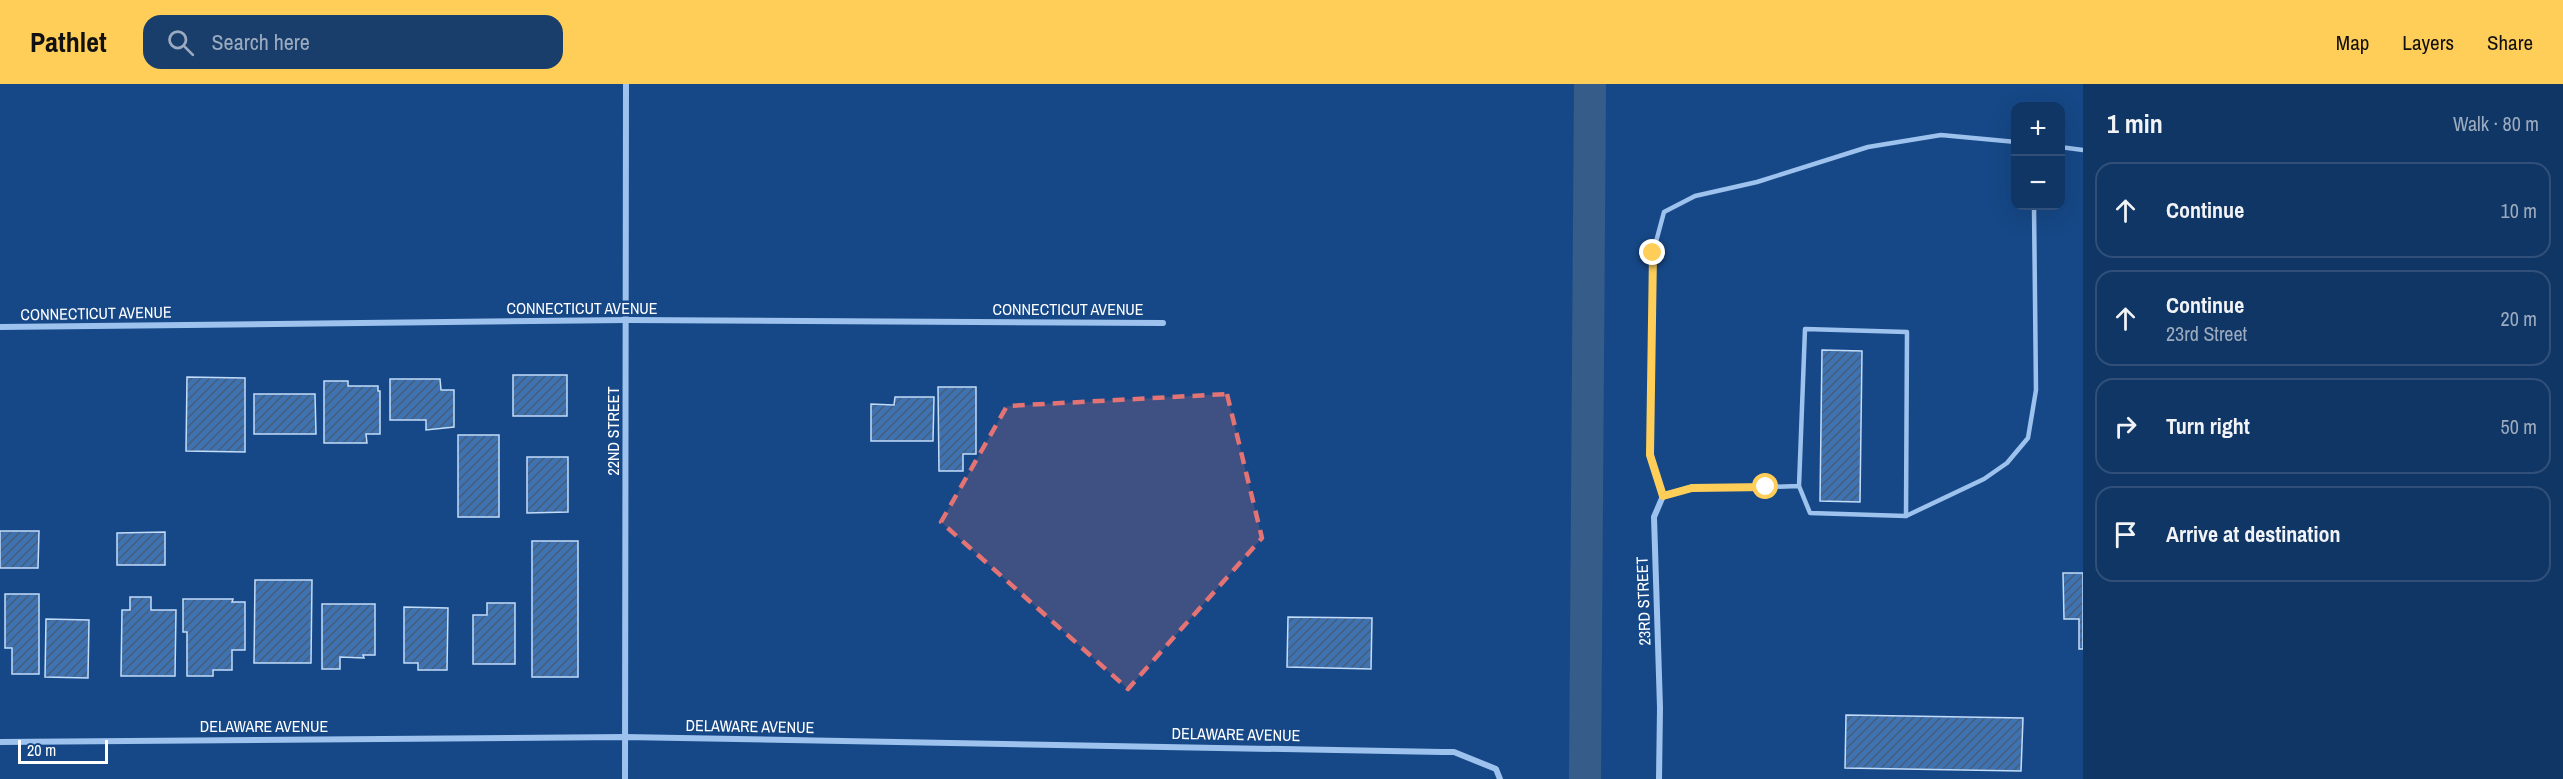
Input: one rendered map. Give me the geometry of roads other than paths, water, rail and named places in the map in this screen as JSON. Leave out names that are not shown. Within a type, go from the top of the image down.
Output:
[{"type":"street","name":"22ND STREET","points":[[625,779],[626,84]]},
{"type":"street","name":"CONNECTICUT AVENUE","points":[[0,327],[627,321],[1163,323]]},
{"type":"street","points":[[1663,496],[1692,488],[1733,488]]},
{"type":"street","name":"23RD STREET","points":[[1659,779],[1660,708],[1654,517],[1663,496]]},
{"type":"street","name":"DELAWARE AVENUE","points":[[0,742],[625,737],[1454,752],[1496,769],[1500,779]]},
{"type":"lane","points":[[1663,496],[1650,455],[1653,253],[1664,212],[1695,196],[1757,182],[1868,147],[1941,135],[2011,142]]},
{"type":"lane","points":[[2065,148],[2083,150]]},
{"type":"lane","points":[[1905,516],[1907,332],[1805,329],[1799,486],[1810,513],[1905,516],[1984,479],[2007,463],[2028,438],[2036,390],[2034,210]]},
{"type":"lane","points":[[1733,488],[1799,486]]},
{"type":"waterway","points":[[1585,779],[1590,84]]}]
